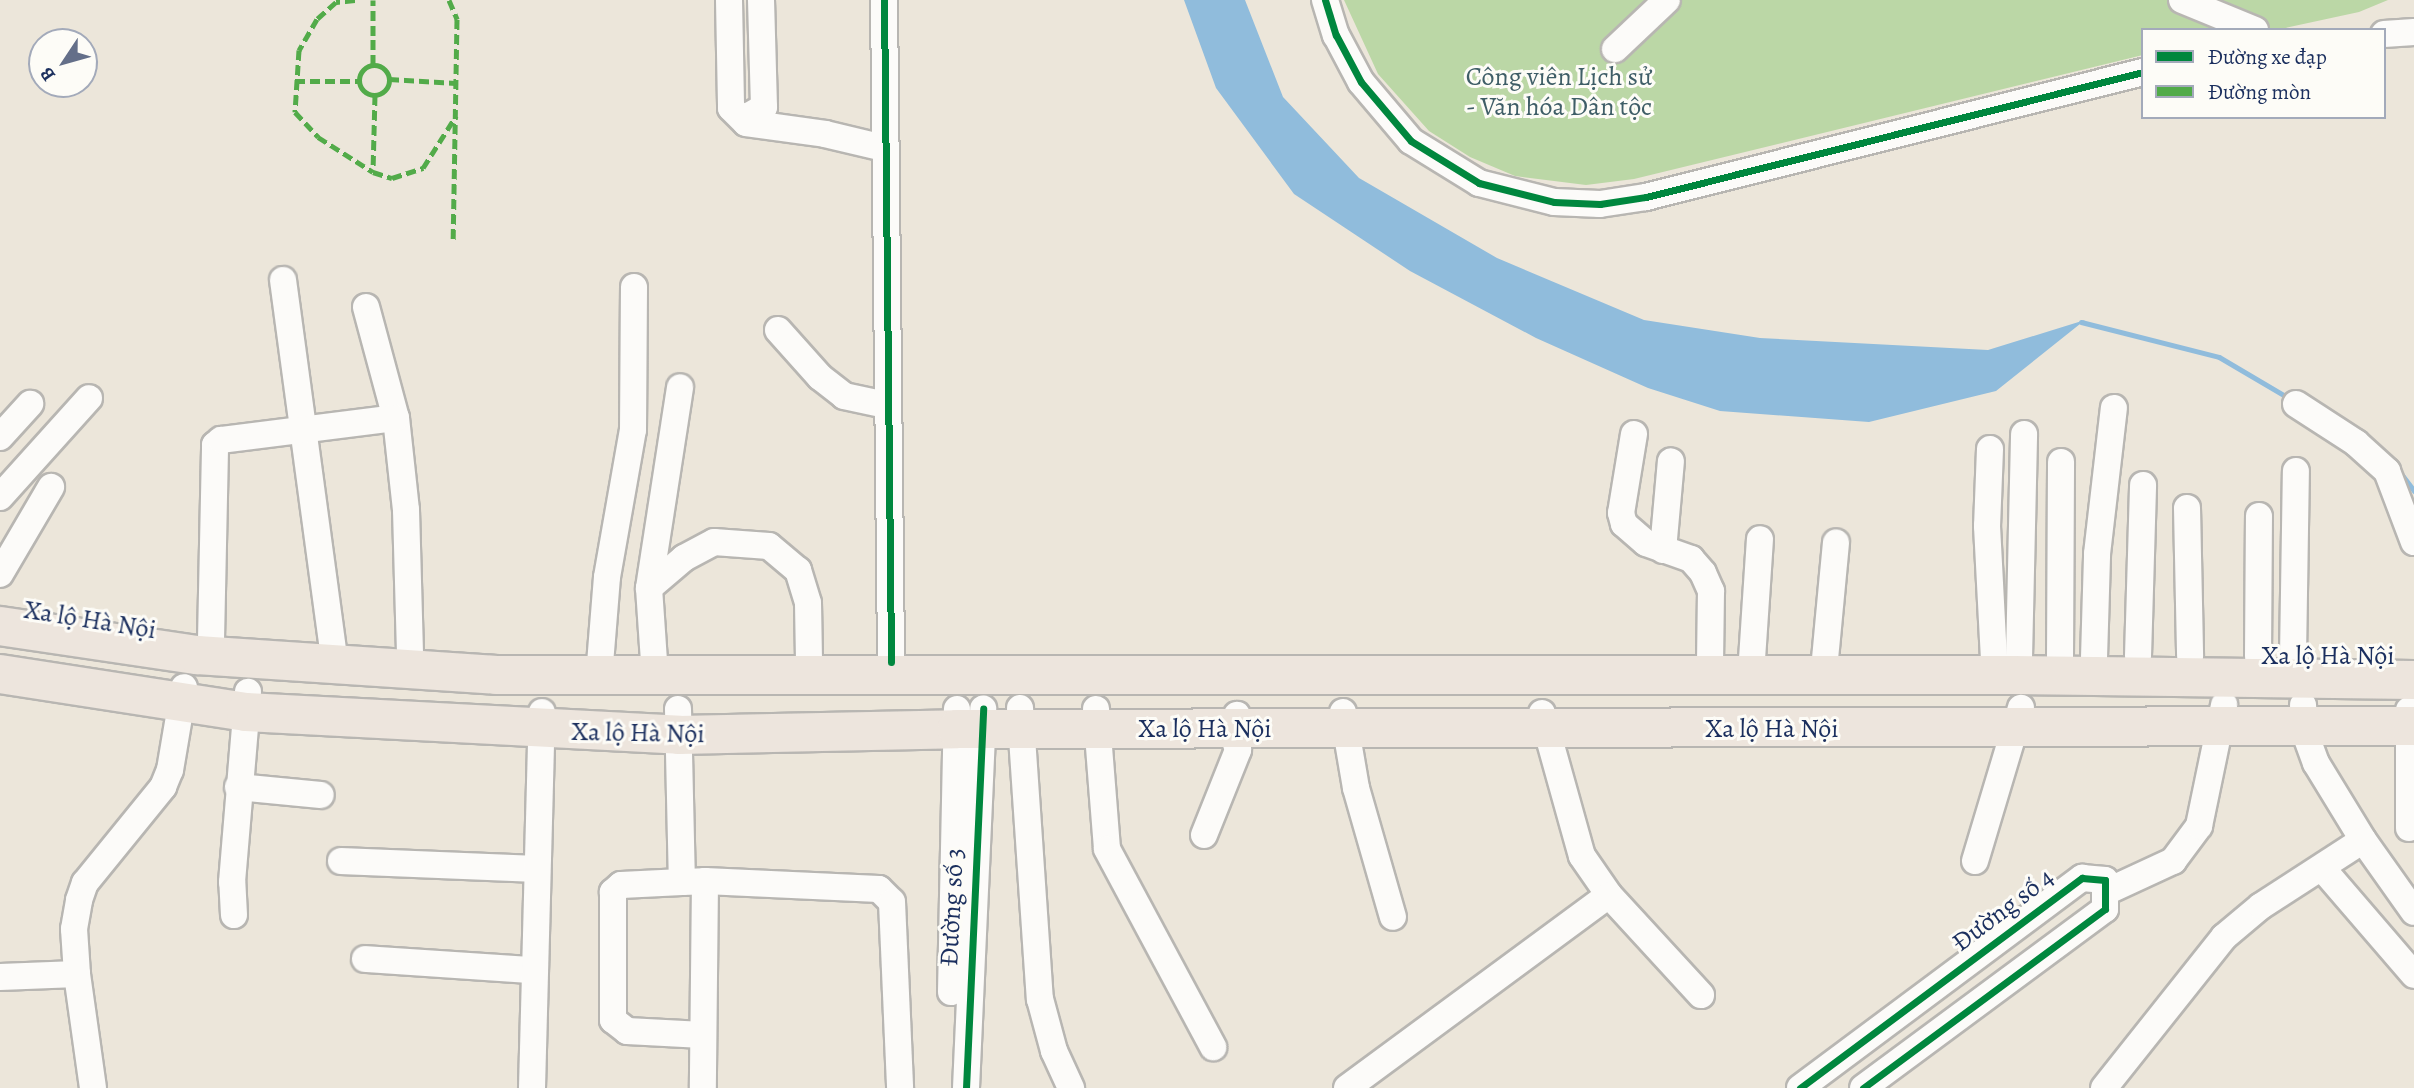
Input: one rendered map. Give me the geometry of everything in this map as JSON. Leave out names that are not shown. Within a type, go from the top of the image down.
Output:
[{"type":"highway","name":"Xa lộ Hà Nội","points":[[0,606],[211,640],[333,652],[600,664],[647,676]]},
{"type":"highway","name":"Xa lộ Hà Nội","points":[[0,626],[197,655],[496,675],[647,676],[792,669],[1825,659],[2222,715],[2304,715],[2412,709]]},
{"type":"highway","name":"Xa lộ Hà Nội","points":[[16,670],[247,702],[427,706],[542,720],[678,722],[970,718],[1443,718],[1544,721],[2012,684],[2088,663],[2138,656],[2414,657]]},
{"type":"highway","name":"Xa lộ Hà Nội","points":[[2088,663],[2412,709]]},
{"type":"highway","name":"Xa lộ Hà Nội","points":[[891,669],[2012,684]]},
{"type":"street","points":[[729,0],[731,108],[750,125],[787,127],[884,148]]},
{"type":"street","points":[[745,118],[764,107],[761,0]]},
{"type":"street","points":[[884,0],[886,405],[891,669]]},
{"type":"street","points":[[1325,0],[1336,36],[1361,82],[1410,141],[1479,183],[1554,202],[1600,204],[1646,197],[2141,73]]},
{"type":"street","points":[[1615,49],[1667,0]]},
{"type":"street","points":[[2182,0],[2250,28]]},
{"type":"street","points":[[2386,34],[2413,30]]},
{"type":"street","points":[[283,280],[306,432],[333,652]]},
{"type":"street","points":[[600,664],[607,577],[633,430],[634,287]]},
{"type":"street","points":[[366,307],[396,418],[406,510],[410,654]]},
{"type":"street","points":[[778,330],[820,377],[844,396],[886,405]]},
{"type":"street","points":[[647,676],[649,587],[680,387]]},
{"type":"street","points":[[0,498],[89,398]]},
{"type":"street","points":[[0,437],[30,404]]},
{"type":"street","points":[[2296,404],[2357,443],[2387,471],[2414,542]]},
{"type":"street","points":[[2088,663],[2114,408]]},
{"type":"street","points":[[211,640],[215,445],[221,440],[306,432],[396,418]]},
{"type":"street","points":[[1634,434],[1621,513],[1631,534],[1663,550],[1691,559],[1703,573],[1711,591],[1710,659]]},
{"type":"street","points":[[1975,861],[2012,684],[2024,434]]},
{"type":"street","points":[[1990,449],[1987,526],[2012,684]]},
{"type":"street","points":[[1663,550],[1671,461]]},
{"type":"street","points":[[2061,462],[2088,663]]},
{"type":"street","points":[[2275,656],[2296,471]]},
{"type":"street","points":[[2138,656],[2143,485]]},
{"type":"street","points":[[0,573],[51,487]]},
{"type":"street","points":[[2187,508],[2190,656]]},
{"type":"street","points":[[2259,516],[2275,656]]},
{"type":"street","points":[[1752,659],[1760,539]]},
{"type":"street","points":[[649,587],[684,558],[714,542],[768,546],[798,570],[805,588],[792,669]]},
{"type":"street","points":[[1825,659],[1836,544]]},
{"type":"street","points":[[93,1088],[77,974],[74,929],[79,900],[85,883],[163,787],[182,695]]},
{"type":"street","points":[[234,915],[238,787],[247,702]]},
{"type":"street","points":[[2409,828],[2412,709]]},
{"type":"street","points":[[1863,1088],[2105,909],[2108,891],[2173,861],[2187,845],[2202,818],[2222,715]]},
{"type":"street","points":[[2304,715],[2316,763],[2362,840],[2414,912]]},
{"type":"street","name":"Đường số 3","points":[[948,1088],[970,718]]},
{"type":"street","name":"Đường số 3","points":[[966,1088],[970,718]]},
{"type":"street","points":[[1021,718],[1040,999],[1054,1051],[1070,1088]]},
{"type":"street","points":[[1410,743],[1443,744],[1443,718]]},
{"type":"street","points":[[1096,719],[1107,849],[1213,1047]]},
{"type":"street","points":[[1344,719],[1356,788],[1393,917]]},
{"type":"street","points":[[532,1088],[532,970],[542,720]]},
{"type":"street","points":[[1204,835],[1238,750],[1236,720]]},
{"type":"street","points":[[1544,721],[1582,856],[1609,895],[1701,995]]},
{"type":"street","points":[[678,722],[694,882],[703,1035],[703,1088]]},
{"type":"street","points":[[238,787],[321,795]]},
{"type":"street","points":[[2104,1088],[2224,937],[2261,906],[2362,840]]},
{"type":"street","points":[[341,861],[537,869]]},
{"type":"street","points":[[2322,868],[2414,975]]},
{"type":"street","name":"Đường số 4","points":[[1800,1088],[2082,878],[2105,880],[2108,891]]},
{"type":"street","points":[[703,1035],[627,1031],[614,1020],[612,892],[621,885],[694,882],[879,889],[892,902],[900,1088]]},
{"type":"street","points":[[1347,1088],[1609,895]]},
{"type":"street","points":[[365,959],[532,970]]},
{"type":"street","points":[[0,977],[77,974]]},
{"type":"green space","name":"Công viên Lịch sử - Văn hóa Dân tộc","points":[[1344,0],[2388,0],[2359,12],[2285,28],[2141,28],[2141,55],[1634,179],[1586,185],[1515,176],[1470,157],[1429,131],[1378,74]]},
{"type":"water","points":[[1184,0],[1245,0],[1283,97],[1359,178],[1497,258],[1644,320],[1760,338],[1988,350],[2085,320],[1996,391],[1869,422],[1720,411],[1648,388],[1536,338],[1410,271],[1294,194],[1216,88]]},
{"type":"waterway","points":[[2081,322],[2219,357],[2292,400]]},
{"type":"waterway","points":[[2399,471],[2414,491]]},
{"type":"marked path","points":[[355,0],[336,2],[317,19],[299,50],[295,112],[318,137],[373,172]]},
{"type":"marked path","points":[[373,0],[373,65]]},
{"type":"marked path","points":[[449,0],[457,19],[453,241]]},
{"type":"marked path","points":[[374,65],[385,69],[389,80],[385,91],[374,95],[363,91],[359,80],[363,69],[374,65]]},
{"type":"marked path","points":[[389,79],[456,83]]},
{"type":"marked path","points":[[295,81],[360,81]]},
{"type":"marked path","points":[[375,95],[373,172],[392,178],[423,168],[456,116]]},
{"type":"cycle path","points":[[884,0],[891,662]]},
{"type":"cycle path","points":[[1325,0],[1336,35],[1361,82],[1411,141],[1479,183],[1554,202],[1600,204],[1646,197],[2141,73]]},
{"type":"cycle path","points":[[966,1088],[983,708]]},
{"type":"cycle path","points":[[1800,1088],[2082,878],[2105,880],[2105,909],[1863,1088]]}]
